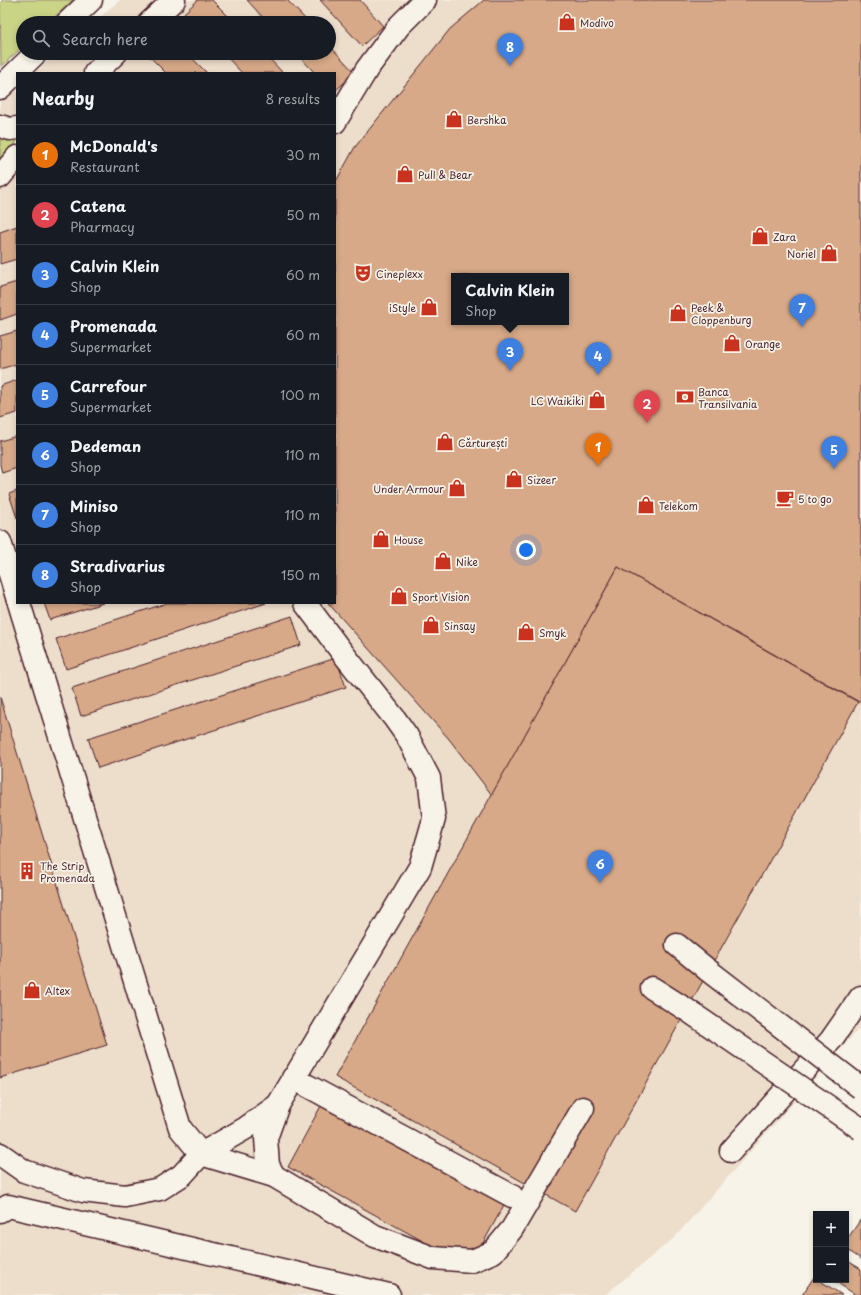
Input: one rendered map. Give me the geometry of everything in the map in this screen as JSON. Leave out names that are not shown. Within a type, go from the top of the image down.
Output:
[{"type":"main road","points":[[74,16],[91,0]]},
{"type":"main road","points":[[157,16],[174,0]]},
{"type":"main road","points":[[336,120],[367,69],[399,26],[425,0]]},
{"type":"main road","points":[[16,72],[29,60]]},
{"type":"main road","points":[[96,72],[109,60]]},
{"type":"main road","points":[[0,88],[16,72]]},
{"type":"main road","points":[[336,133],[349,99]]},
{"type":"main road","points":[[0,126],[10,129],[16,128]]},
{"type":"main road","points":[[0,177],[16,158]]},
{"type":"main road","points":[[0,542],[16,594]]},
{"type":"main road","points":[[19,604],[180,1128],[201,1154],[274,1176],[375,1236],[434,1258],[472,1261],[493,1252],[512,1229],[583,1108]]},
{"type":"main road","points":[[274,1176],[268,1165],[266,1138],[278,1105],[420,867],[434,818],[429,778],[407,736],[395,718],[306,604]]},
{"type":"main road","points":[[677,944],[709,971],[861,1088]]},
{"type":"main road","points":[[652,988],[687,1010],[861,1129]]},
{"type":"main road","points":[[731,1151],[831,1040],[861,997]]},
{"type":"main road","points":[[293,1078],[512,1196]]},
{"type":"main road","points":[[0,1154],[24,1171],[68,1186],[83,1191],[125,1196],[160,1189],[182,1175],[201,1154],[246,1128],[278,1105]]},
{"type":"main road","points":[[0,1211],[8,1206],[389,1295]]},
{"type":"shaded area","points":[[120,0],[861,0],[861,1026],[675,1237],[605,1295],[0,1295],[0,102],[16,88],[16,604],[336,604],[336,72],[35,72],[49,60],[336,60],[336,16],[101,16]]},
{"type":"green space","points":[[3,0],[73,0],[56,16],[16,16],[16,53],[1,67],[0,3]]},
{"type":"green space","points":[[0,137],[16,138],[16,142],[0,161]]},
{"type":"building","points":[[198,0],[212,0],[228,16],[187,16],[184,13]]},
{"type":"building","points":[[247,0],[287,0],[302,16],[262,16]]},
{"type":"building","points":[[320,0],[360,0],[383,26],[362,46]]},
{"type":"building","points":[[484,0],[861,0],[861,703],[618,567],[492,795],[449,739],[329,604],[336,604],[336,181],[355,147],[450,29]]},
{"type":"building","points":[[336,53],[355,73],[336,90],[336,72],[314,72],[303,60],[336,60]]},
{"type":"building","points":[[153,60],[194,60],[206,72],[165,72]]},
{"type":"building","points":[[230,60],[271,60],[282,72],[241,72]]},
{"type":"building","points":[[16,226],[16,259],[0,264],[0,232]]},
{"type":"building","points":[[16,282],[16,314],[0,320],[0,287]]},
{"type":"building","points":[[16,331],[16,364],[0,369],[0,336]]},
{"type":"building","points":[[16,380],[16,413],[0,418],[0,386]]},
{"type":"building","points":[[16,436],[16,468],[2,473],[0,465],[0,441]]},
{"type":"building","points":[[16,491],[16,515],[9,494]]},
{"type":"building","points":[[618,567],[858,702],[575,1211],[335,1077]]},
{"type":"building","points":[[44,604],[100,604],[50,620]]},
{"type":"building","points":[[164,604],[263,604],[66,669],[56,639]]},
{"type":"building","points":[[292,616],[301,645],[81,716],[72,688]]},
{"type":"building","points":[[336,658],[346,687],[98,768],[88,738]]},
{"type":"building","name":"The Strip Promenada","points":[[0,697],[107,1045],[0,1078]]},
{"type":"building","points":[[322,1104],[505,1203],[470,1267],[288,1167]]},
{"type":"building","points":[[861,1219],[861,1259],[849,1251],[849,1237]]},
{"type":"building","points":[[849,1262],[861,1269],[861,1295],[856,1295],[838,1283],[849,1283]]},
{"type":"building","points":[[813,1278],[813,1283],[824,1283],[842,1295],[802,1295]]},
{"type":"place","name":"Modivo","points":[[567,22]]},
{"type":"place","name":"Stradivarius","points":[[510,66]]},
{"type":"place","name":"Bershka","points":[[454,119]]},
{"type":"place","name":"Pull & Bear","points":[[405,174]]},
{"type":"place","name":"Zara","points":[[760,236]]},
{"type":"place","name":"Noriel","points":[[829,253]]},
{"type":"place","name":"Cineplexx","points":[[363,273]]},
{"type":"place","name":"iStyle","points":[[429,307]]},
{"type":"place","name":"Peek & Cloppenburg","points":[[678,313]]},
{"type":"place","name":"Miniso","points":[[802,327]]},
{"type":"place","name":"Orange","points":[[732,343]]},
{"type":"place","name":"Calvin Klein","points":[[510,371]]},
{"type":"place","name":"Promenada","points":[[598,375]]},
{"type":"place","name":"Banca Transilvania","points":[[685,397]]},
{"type":"place","name":"LC Waikiki","points":[[597,400]]},
{"type":"place","name":"Catena","points":[[647,423]]},
{"type":"place","name":"Cărturești","points":[[445,442]]},
{"type":"place","name":"McDonald's","points":[[598,466]]},
{"type":"place","name":"Carrefour","points":[[834,469]]},
{"type":"place","name":"Sizeer","points":[[514,479]]},
{"type":"place","name":"Under Armour","points":[[457,488]]},
{"type":"place","name":"5 to go","points":[[785,498]]},
{"type":"place","name":"Telekom","points":[[646,505]]},
{"type":"place","name":"House","points":[[381,539]]},
{"type":"place","name":"Nike","points":[[443,561]]},
{"type":"place","name":"Sport Vision","points":[[399,596]]},
{"type":"place","name":"Sinsay","points":[[431,625]]},
{"type":"place","name":"Smyk","points":[[526,632]]},
{"type":"place","name":"The Strip Promenada","points":[[27,871]]},
{"type":"place","name":"Dedeman","points":[[600,883]]},
{"type":"place","name":"Altex","points":[[32,990]]}]
